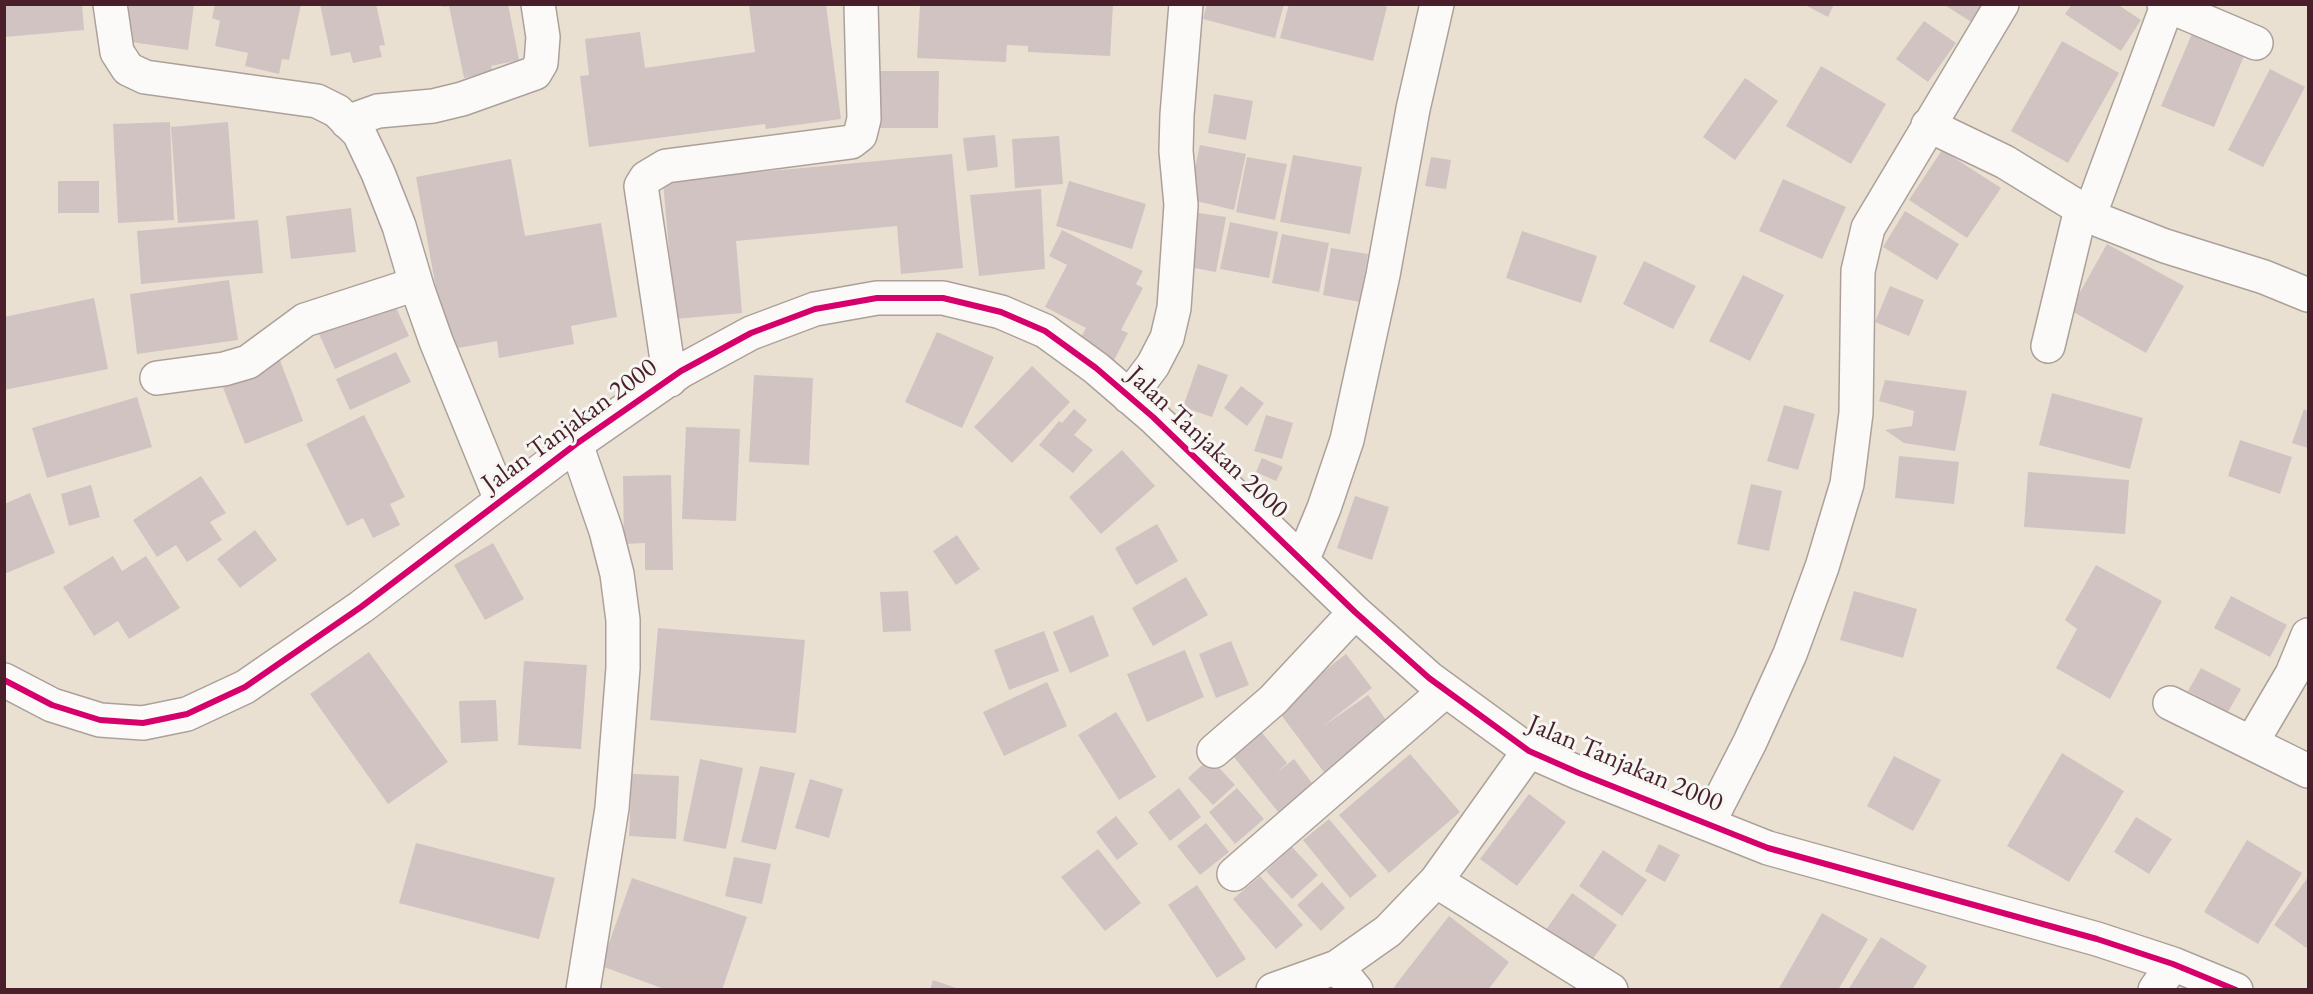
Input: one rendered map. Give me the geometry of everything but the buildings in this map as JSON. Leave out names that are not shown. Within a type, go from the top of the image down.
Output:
[{"type":"street","points":[[110,4],[117,52],[128,69],[145,77],[317,101],[337,111],[359,133],[399,226],[416,284],[463,410],[501,500]]},
{"type":"street","points":[[347,122],[378,111],[433,106],[462,99],[535,73],[541,63],[543,37],[538,4]]},
{"type":"street","points":[[670,380],[640,186],[646,178],[666,166],[851,142],[860,135],[864,119],[861,4]]},
{"type":"street","points":[[1129,397],[1154,365],[1167,338],[1174,308],[1181,205],[1176,133],[1186,4]]},
{"type":"street","points":[[1302,561],[1324,508],[1347,440],[1383,275],[1413,109],[1437,4]]},
{"type":"street","points":[[1708,824],[1750,742],[1790,654],[1847,484],[1856,413],[1858,271],[1868,228],[2002,4]]},
{"type":"street","points":[[2048,346],[2086,211],[2166,5],[2256,43]]},
{"type":"street","points":[[1928,125],[2005,162],[2101,220],[2165,246],[2265,277],[2308,295]]},
{"type":"street","points":[[157,378],[224,369],[248,362],[305,321],[416,284]]},
{"type":"street","name":"Jalan Tanjakan 2000","points":[[4,680],[52,705],[100,720],[143,723],[187,714],[245,687],[361,607],[576,444],[670,380],[750,333],[815,309],[877,297],[944,298],[1001,312],[1045,331],[1096,368],[1211,472],[1355,612],[1445,691],[1529,751],[1768,848],[2097,939],[2164,977],[2236,990]]},
{"type":"street","points":[[576,444],[606,531],[617,574],[623,620],[622,668],[612,808],[583,990]]},
{"type":"street","points":[[1214,751],[1273,700],[1355,612]]},
{"type":"street","points":[[2252,742],[2292,674],[2308,635]]},
{"type":"street","points":[[1234,874],[1445,691]]},
{"type":"street","points":[[2170,703],[2308,771]]},
{"type":"street","points":[[1273,990],[1347,978],[1436,880],[1529,751]]},
{"type":"street","points":[[1436,880],[1611,990]]},
{"type":"cycle path","points":[[4,680],[52,705],[100,720],[143,723],[187,714],[245,687],[361,607],[576,444],[681,371],[751,333],[815,309],[877,298],[943,298],[1001,312],[1045,331],[1096,368],[1153,417],[1355,612],[1429,678],[1529,751],[1768,848],[2097,939],[2173,964],[2236,990]]}]
